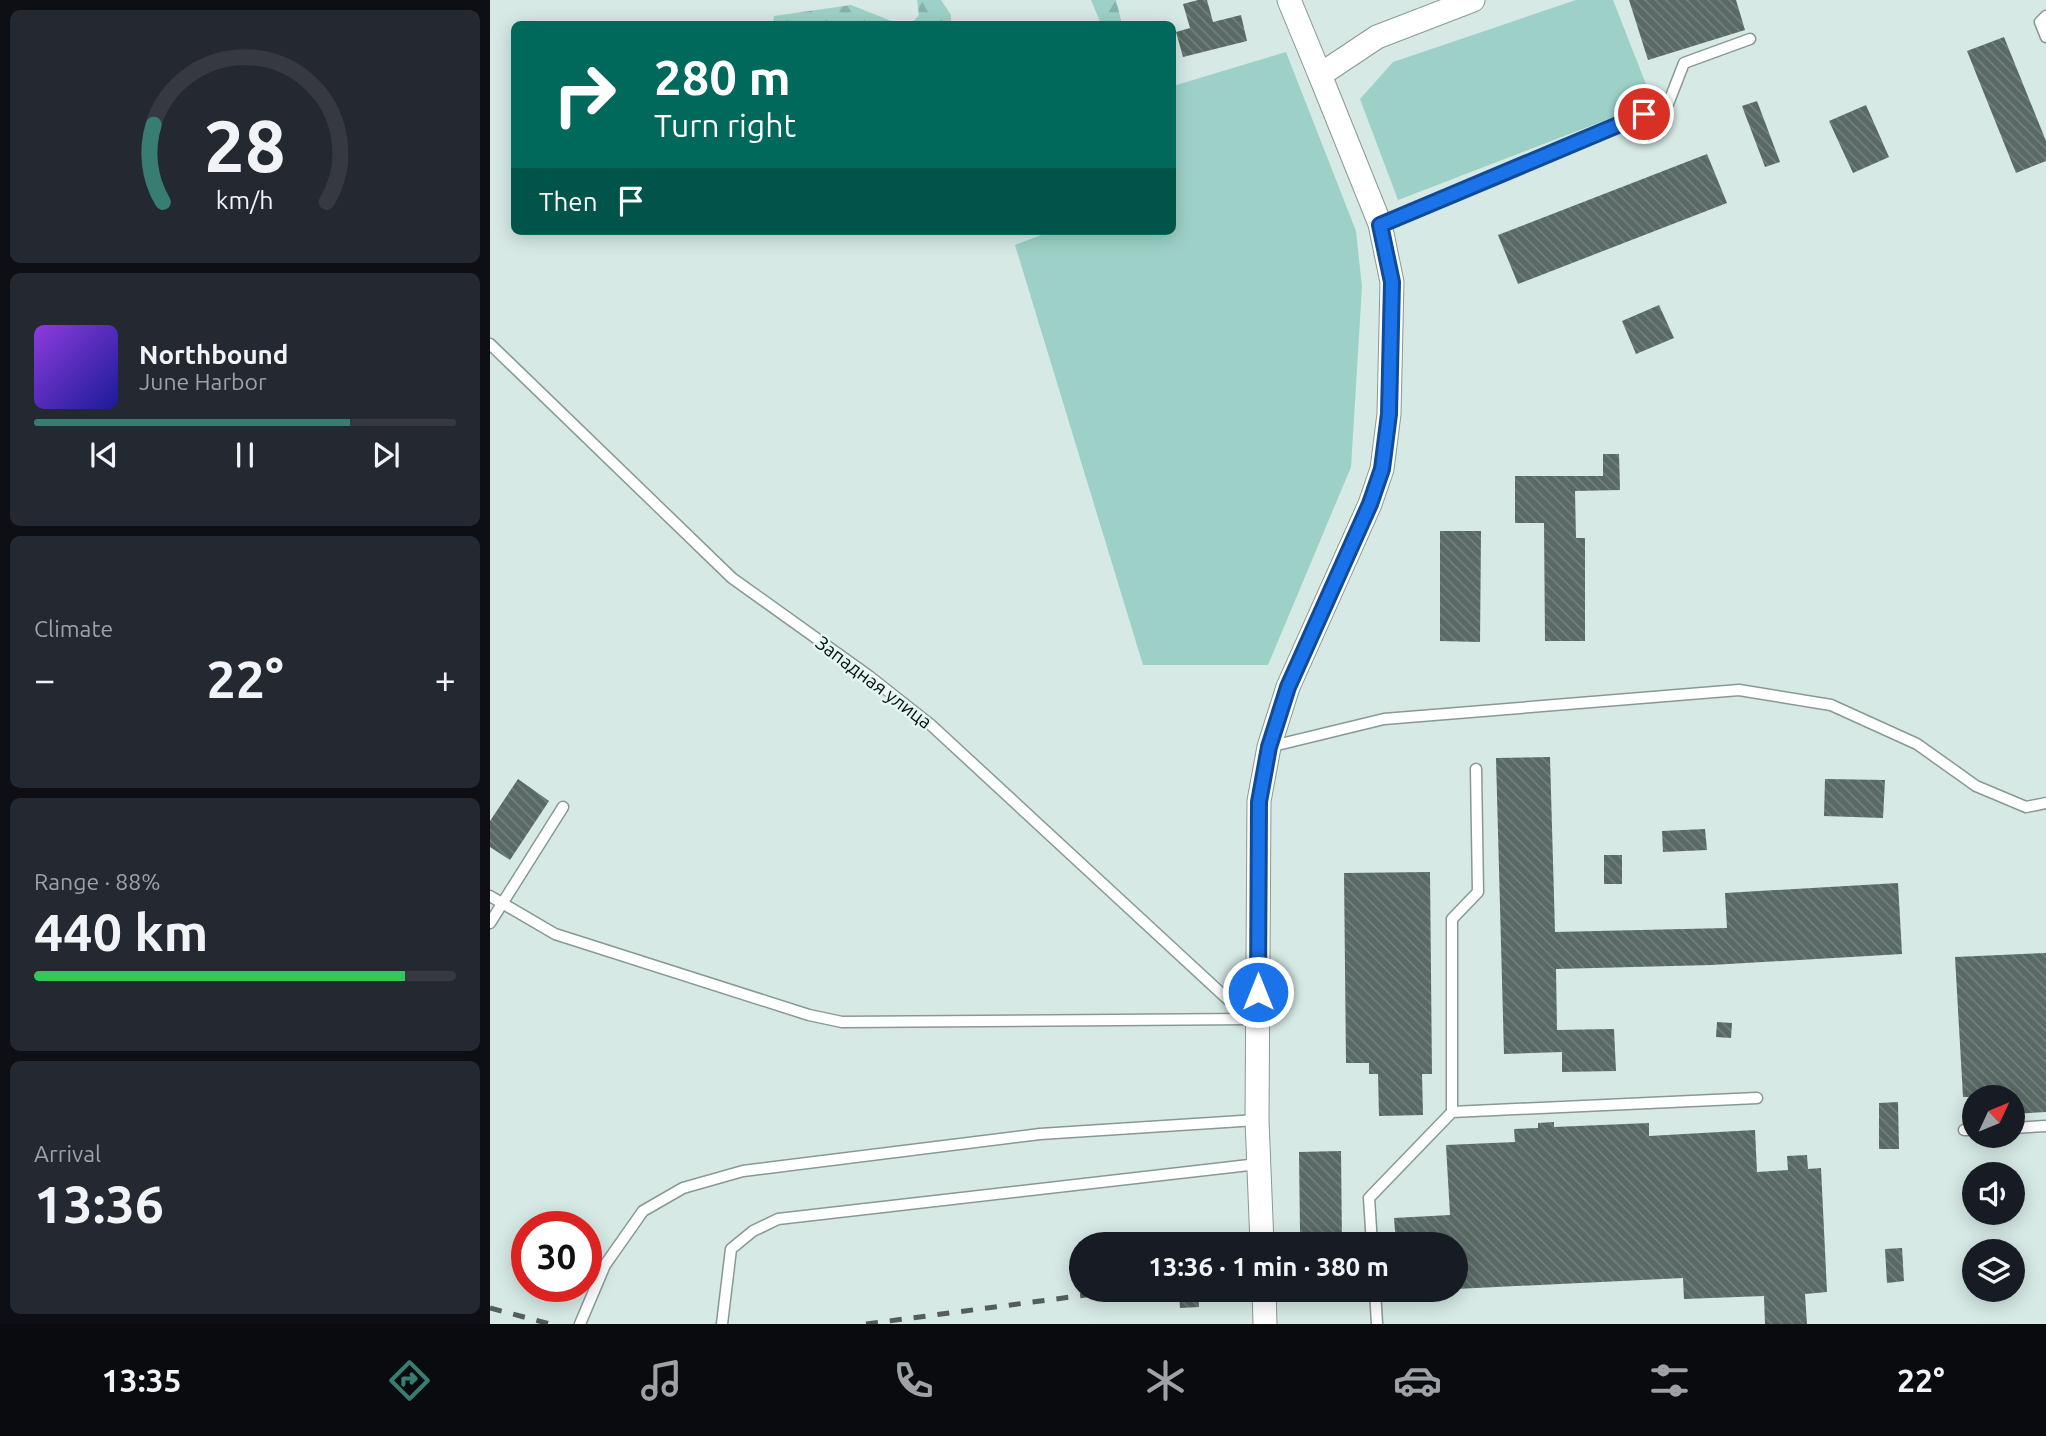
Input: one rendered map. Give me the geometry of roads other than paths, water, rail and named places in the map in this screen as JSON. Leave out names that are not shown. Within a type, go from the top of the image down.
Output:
[{"type":"street","points":[[1261,1232],[1254,1019],[1259,802],[1269,747],[1288,687],[1370,504],[1382,469],[1389,414],[1392,282],[1380,225],[1289,0]]},
{"type":"street","points":[[1320,75],[1377,37],[1473,0]]},
{"type":"street","points":[[1264,1302],[1265,1324]]},
{"type":"lane","points":[[2046,16],[2040,22],[2046,37]]},
{"type":"lane","points":[[1380,225],[1668,104],[1684,63],[1750,39]]},
{"type":"lane","name":"Западная улица","points":[[490,344],[732,578],[869,676],[931,725],[1254,1019]]},
{"type":"lane","points":[[1269,747],[1384,719],[1739,690],[1831,705],[1917,744],[1976,786],[2026,807],[2046,803]]},
{"type":"lane","points":[[1452,1112],[1452,919],[1478,892],[1476,769]]},
{"type":"lane","points":[[490,923],[563,807]]},
{"type":"lane","points":[[490,896],[555,934],[809,1015],[842,1022],[1254,1019]]},
{"type":"lane","points":[[1371,1232],[1369,1198],[1452,1112],[1757,1098]]},
{"type":"lane","points":[[580,1324],[605,1265],[643,1211],[683,1188],[743,1171],[1027,1136],[1256,1120]]},
{"type":"lane","points":[[2025,1127],[2046,1126]]},
{"type":"lane","points":[[722,1324],[731,1249],[753,1231],[778,1219],[1258,1164]]},
{"type":"lane","points":[[1376,1302],[1377,1324]]},
{"type":"railway","points":[[866,1324],[1069,1297]]},
{"type":"railway","points":[[490,1308],[550,1324]]}]
